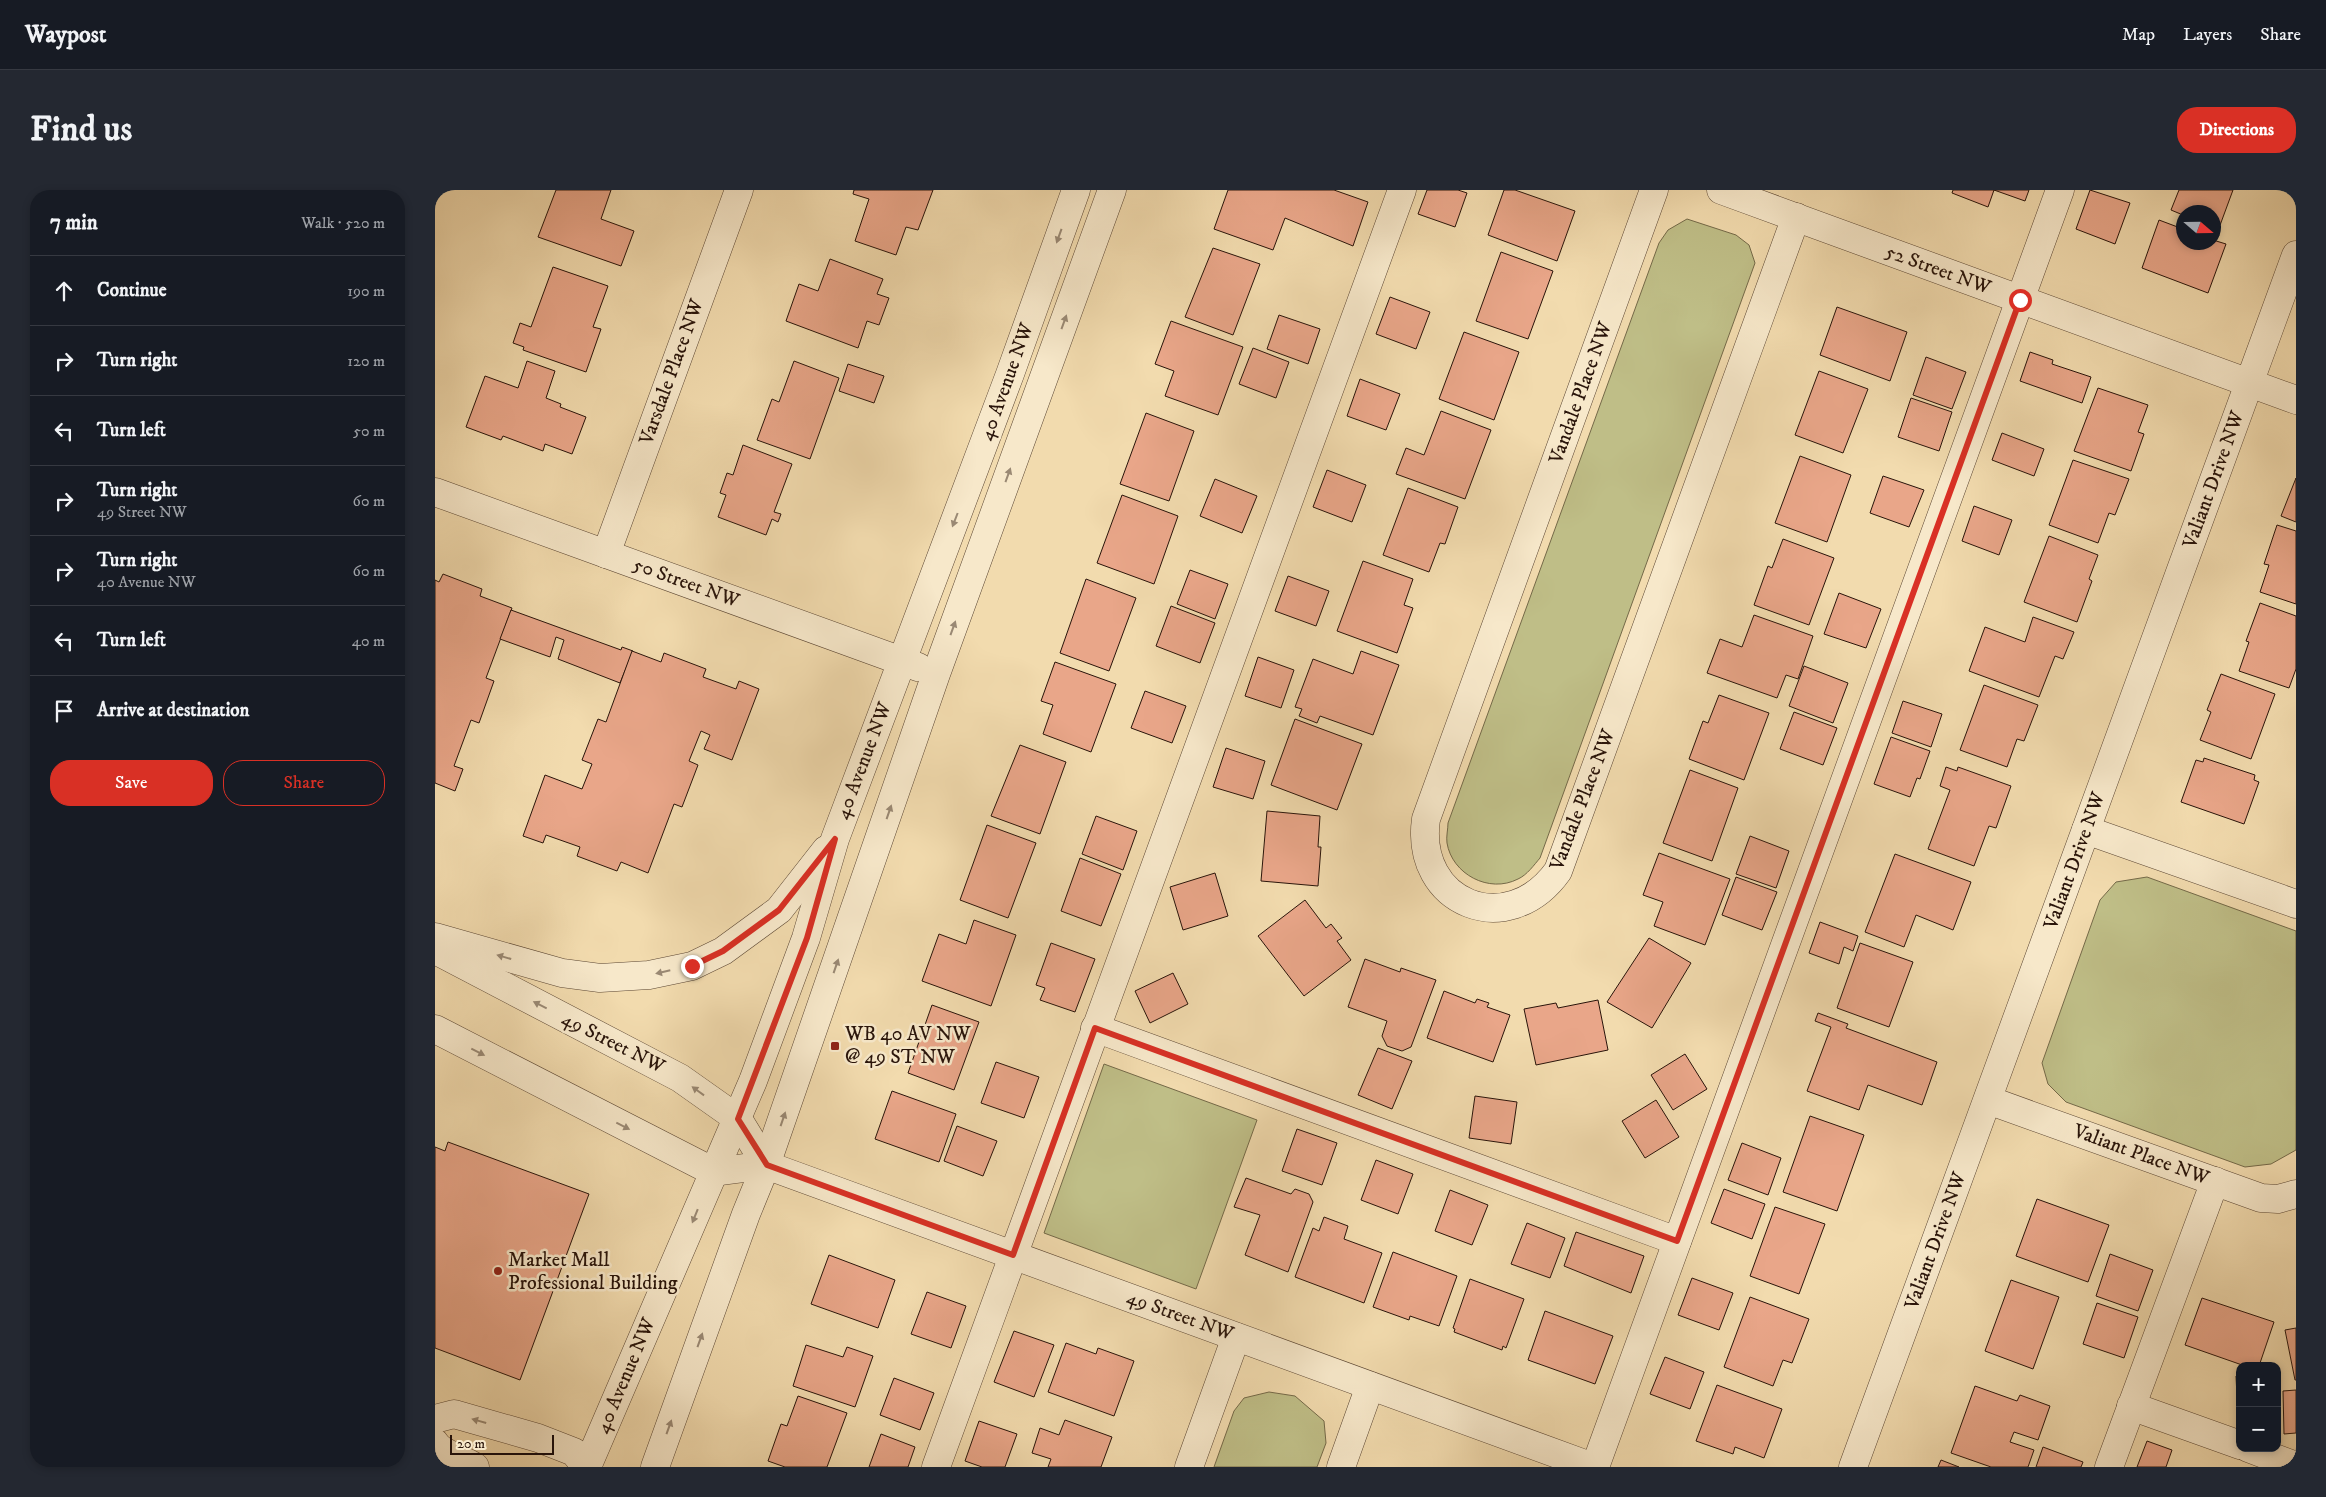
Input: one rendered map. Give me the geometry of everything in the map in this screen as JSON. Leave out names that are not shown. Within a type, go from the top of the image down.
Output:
[{"type":"street","name":"Varsdale Place NW","points":[[606,554],[739,190]]},
{"type":"street","name":"40 Avenue NW","points":[[587,1467],[738,1119],[807,938],[835,839],[1010,374],[1076,190]]},
{"type":"street","name":"40 Avenue NW","points":[[655,1467],[746,1214],[767,1165],[936,674],[1112,190]]},
{"type":"street","points":[[936,1467],[1402,190]]},
{"type":"street","name":"Vandale Place NW","points":[[1655,190],[1426,819],[1425,853],[1431,869],[1441,883],[1454,895],[1469,903],[1485,908],[1503,908],[1520,904],[1535,897],[1549,885],[1558,871],[1797,217]]},
{"type":"street","name":"52 Street NW","points":[[1721,190],[2296,400]]},
{"type":"street","points":[[1594,1467],[2060,190]]},
{"type":"street","name":"Valiant Drive NW","points":[[1853,1467],[2296,255]]},
{"type":"street","name":"50 Street NW","points":[[435,492],[936,674]]},
{"type":"street","points":[[2086,830],[2296,904]]},
{"type":"street","points":[[435,937],[562,974],[591,977],[649,975],[692,966],[723,951],[779,910],[835,839]]},
{"type":"street","name":"49 Street NW","points":[[435,950],[680,1078],[738,1119],[767,1165]]},
{"type":"street","points":[[1095,1028],[1677,1241]]},
{"type":"street","points":[[435,1029],[714,1172]]},
{"type":"street","name":"Valiant Place NW","points":[[1988,1100],[2261,1198],[2278,1200],[2296,1194]]},
{"type":"street","name":"49 Street NW","points":[[714,1172],[767,1165],[1594,1467]]},
{"type":"street","points":[[2109,1467],[2215,1181]]},
{"type":"street","points":[[1189,1467],[1237,1337]]},
{"type":"street","points":[[1341,1467],[1371,1386]]},
{"type":"street","points":[[2131,1406],[2236,1444]]},
{"type":"street","points":[[435,1419],[454,1414],[538,1438],[574,1452],[587,1467]]},
{"type":"street","points":[[435,1443],[438,1448],[463,1459],[475,1467]]},
{"type":"street","points":[[2259,1452],[2296,1466]]},
{"type":"shaded area","points":[[1687,219],[1736,235],[1749,245],[1755,263],[1540,858],[1518,879],[1507,883],[1495,884],[1484,882],[1464,872],[1456,864],[1450,854],[1447,843],[1448,823],[1659,243],[1668,230]]},
{"type":"shaded area","points":[[2147,877],[2296,931],[2296,1150],[2271,1164],[2245,1167],[2066,1102],[2048,1084],[2042,1063],[2100,900],[2116,882]]},
{"type":"shaded area","points":[[1104,1064],[1257,1120],[1196,1289],[1044,1233]]},
{"type":"shaded area","points":[[1269,1392],[1295,1396],[1324,1421],[1326,1443],[1317,1467],[1214,1467],[1234,1411],[1244,1398]]},
{"type":"building","points":[[556,190],[611,190],[601,219],[634,231],[621,266],[538,237]]},
{"type":"building","points":[[854,190],[933,190],[918,230],[906,227],[896,255],[855,241],[869,199],[853,194]]},
{"type":"building","points":[[1228,190],[1334,190],[1368,202],[1353,246],[1285,218],[1273,250],[1214,229]]},
{"type":"building","points":[[1427,190],[1458,190],[1467,193],[1455,227],[1418,214]]},
{"type":"building","points":[[1504,190],[1515,190],[1575,211],[1557,261],[1488,235]]},
{"type":"building","points":[[1953,190],[1994,190],[1988,207],[1952,193]]},
{"type":"building","points":[[1994,190],[2029,190],[2025,201]]},
{"type":"building","points":[[2090,190],[2130,203],[2115,244],[2076,229]]},
{"type":"building","points":[[2179,190],[2233,190],[2221,223],[2221,205],[2176,205],[2176,212],[2171,210]]},
{"type":"building","points":[[2159,220],[2176,226],[2176,250],[2221,250],[2221,242],[2226,244],[2208,293],[2142,268]]},
{"type":"building","points":[[1213,248],[1260,264],[1233,335],[1185,317]]},
{"type":"building","points":[[1501,252],[1553,271],[1528,339],[1476,321]]},
{"type":"building","points":[[830,259],[883,279],[877,294],[889,298],[879,325],[867,321],[858,348],[786,321],[799,284],[818,291]]},
{"type":"building","points":[[553,267],[608,286],[593,327],[601,329],[586,372],[523,350],[524,347],[513,343],[520,323],[531,327]]},
{"type":"building","points":[[1390,297],[1430,312],[1416,349],[1376,334]]},
{"type":"building","points":[[1837,307],[1907,332],[1890,381],[1820,355]]},
{"type":"building","points":[[1279,315],[1320,329],[1308,364],[1267,349]]},
{"type":"building","points":[[1171,321],[1243,347],[1218,415],[1165,396],[1174,371],[1155,364]]},
{"type":"building","points":[[1464,332],[1519,352],[1494,420],[1439,399]]},
{"type":"building","points":[[1253,348],[1289,362],[1276,398],[1239,384]]},
{"type":"building","points":[[2030,352],[2053,360],[2052,364],[2091,377],[2082,403],[2020,381]]},
{"type":"building","points":[[1926,357],[1966,372],[1952,409],[1913,395]]},
{"type":"building","points":[[527,361],[555,371],[546,398],[561,404],[560,407],[586,417],[572,454],[545,444],[543,451],[503,436],[501,440],[466,427],[485,376],[518,388]]},
{"type":"building","points":[[794,361],[839,378],[810,459],[757,440],[772,399],[779,402]]},
{"type":"building","points":[[848,364],[884,376],[874,403],[839,391]]},
{"type":"building","points":[[1819,371],[1868,389],[1843,453],[1795,435]]},
{"type":"building","points":[[1360,379],[1400,394],[1386,430],[1347,416]]},
{"type":"building","points":[[2098,388],[2148,405],[2138,432],[2144,434],[2131,471],[2074,451]]},
{"type":"building","points":[[1911,398],[1952,412],[1939,451],[1898,437]]},
{"type":"building","points":[[1441,411],[1491,430],[1465,499],[1396,474],[1406,448],[1424,455]]},
{"type":"building","points":[[1146,413],[1194,431],[1169,501],[1120,484]]},
{"type":"building","points":[[2002,433],[2044,449],[2034,476],[1992,460]]},
{"type":"building","points":[[743,445],[792,464],[774,512],[781,514],[778,522],[772,519],[766,535],[718,517],[726,495],[720,493],[727,473],[733,475]]},
{"type":"building","points":[[1800,456],[1851,475],[1827,542],[1775,523]]},
{"type":"building","points":[[2073,460],[2129,479],[2115,515],[2109,513],[2098,543],[2049,525]]},
{"type":"building","points":[[1327,470],[1366,485],[1352,522],[1313,507]]},
{"type":"building","points":[[1883,476],[1924,490],[1909,527],[1870,513]]},
{"type":"building","points":[[2296,478],[2296,522],[2281,516]]},
{"type":"building","points":[[1215,479],[1257,496],[1242,533],[1200,516]]},
{"type":"building","points":[[1408,488],[1458,507],[1445,544],[1440,543],[1429,572],[1383,555]]},
{"type":"building","points":[[1122,495],[1178,516],[1154,584],[1097,563]]},
{"type":"building","points":[[1974,506],[2012,520],[1999,555],[1962,541]]},
{"type":"building","points":[[2277,525],[2296,531],[2296,604],[2260,592],[2269,565],[2264,564]]},
{"type":"building","points":[[2049,536],[2098,555],[2089,579],[2092,581],[2077,622],[2024,602]]},
{"type":"building","points":[[1783,539],[1834,558],[1809,625],[1754,605],[1768,566],[1772,568]]},
{"type":"building","points":[[1363,561],[1413,579],[1404,605],[1413,608],[1397,653],[1337,631]]},
{"type":"building","points":[[1190,570],[1228,584],[1215,619],[1177,604]]},
{"type":"building","points":[[443,574],[482,589],[480,596],[512,608],[486,678],[494,681],[479,723],[471,720],[454,766],[463,769],[455,791],[435,783],[435,580],[439,582]]},
{"type":"building","points":[[1288,576],[1329,591],[1316,626],[1275,611]]},
{"type":"building","points":[[1086,579],[1136,598],[1109,671],[1060,653]]},
{"type":"building","points":[[1839,593],[1881,609],[1866,648],[1824,634]]},
{"type":"building","points":[[2260,603],[2296,616],[2296,669],[2289,688],[2239,671],[2249,642],[2246,641]]},
{"type":"building","points":[[1171,606],[1215,623],[1200,663],[1156,646]]},
{"type":"building","points":[[511,610],[621,650],[622,647],[633,651],[620,683],[558,659],[564,640],[556,637],[550,657],[500,639]]},
{"type":"building","points":[[1754,615],[1813,636],[1798,679],[1786,675],[1777,698],[1707,673],[1720,639],[1742,647]]},
{"type":"building","points":[[2033,617],[2074,632],[2063,659],[2055,656],[2039,697],[1969,671],[1985,627],[2025,642]]},
{"type":"building","points":[[632,651],[661,662],[664,653],[706,669],[703,677],[736,689],[739,681],[759,689],[732,760],[704,749],[710,735],[701,731],[689,761],[698,765],[682,807],[674,804],[648,873],[621,862],[617,871],[577,856],[580,847],[546,835],[543,843],[523,836],[545,775],[582,789],[592,764],[582,760],[598,719],[606,722]]},
{"type":"building","points":[[1361,651],[1399,665],[1373,735],[1320,716],[1317,723],[1299,716],[1302,709],[1295,707],[1313,659],[1353,674]]},
{"type":"building","points":[[1258,657],[1294,670],[1281,708],[1245,696]]},
{"type":"building","points":[[1055,662],[1116,684],[1091,752],[1043,734],[1053,705],[1041,701]]},
{"type":"building","points":[[1804,666],[1848,683],[1833,723],[1789,706]]},
{"type":"building","points":[[2221,674],[2275,694],[2251,759],[2200,740],[2211,712],[2207,710]]},
{"type":"building","points":[[1984,685],[2038,705],[2024,741],[2017,739],[2007,767],[1960,750]]},
{"type":"building","points":[[1145,691],[1186,706],[1172,743],[1131,728]]},
{"type":"building","points":[[1719,695],[1769,713],[1744,780],[1689,759],[1703,721],[1708,723]]},
{"type":"building","points":[[1903,701],[1942,714],[1931,747],[1892,733]]},
{"type":"building","points":[[1794,712],[1837,728],[1823,765],[1780,749]]},
{"type":"building","points":[[1295,719],[1362,744],[1337,810],[1271,785]]},
{"type":"building","points":[[1891,737],[1930,751],[1920,779],[1917,778],[1910,797],[1874,784]]},
{"type":"building","points":[[1020,745],[1066,762],[1040,834],[991,816]]},
{"type":"building","points":[[1226,748],[1265,761],[1253,799],[1213,787]]},
{"type":"building","points":[[2204,758],[2255,775],[2254,780],[2259,782],[2244,824],[2181,802],[2196,760],[2203,762]]},
{"type":"building","points":[[1946,767],[1957,771],[1958,767],[2011,786],[1996,828],[1989,826],[1974,866],[1928,849],[1950,790],[1940,786]]},
{"type":"building","points":[[1690,770],[1738,788],[1712,861],[1663,843]]},
{"type":"building","points":[[1267,811],[1320,816],[1318,847],[1321,847],[1318,886],[1261,881]]},
{"type":"building","points":[[1096,816],[1137,831],[1123,870],[1082,854]]},
{"type":"building","points":[[987,825],[1036,843],[1008,918],[960,900]]},
{"type":"building","points":[[1750,836],[1789,851],[1776,888],[1736,874]]},
{"type":"building","points":[[1659,853],[1730,879],[1705,945],[1654,926],[1663,902],[1643,895]]},
{"type":"building","points":[[1895,854],[1971,882],[1953,930],[1916,915],[1904,947],[1865,932]]},
{"type":"building","points":[[1080,858],[1121,874],[1101,926],[1061,911]]},
{"type":"building","points":[[1215,873],[1228,916],[1183,930],[1170,887]]},
{"type":"building","points":[[1736,877],[1777,892],[1762,930],[1722,915]]},
{"type":"building","points":[[1305,900],[1326,928],[1331,924],[1342,938],[1337,941],[1351,960],[1304,996],[1258,936]]},
{"type":"building","points":[[974,920],[1016,935],[991,1006],[922,981],[939,934],[966,944]]},
{"type":"building","points":[[1820,922],[1858,936],[1853,951],[1844,947],[1839,964],[1809,953]]},
{"type":"building","points":[[1649,938],[1691,963],[1652,1028],[1607,1002]]},
{"type":"building","points":[[1051,943],[1095,959],[1075,1012],[1040,1000],[1045,988],[1036,985]]},
{"type":"building","points":[[1860,943],[1913,962],[1889,1027],[1837,1008]]},
{"type":"building","points":[[1365,959],[1400,972],[1401,968],[1436,980],[1411,1047],[1402,1051],[1387,1046],[1382,1036],[1387,1021],[1348,1007]]},
{"type":"building","points":[[1173,973],[1188,1004],[1150,1023],[1135,991]]},
{"type":"building","points":[[1444,991],[1475,1003],[1477,999],[1489,1003],[1487,1007],[1510,1015],[1493,1062],[1427,1038]]},
{"type":"building","points":[[1598,1000],[1608,1050],[1536,1065],[1524,1009],[1556,1003],[1558,1008]]},
{"type":"building","points":[[932,1005],[979,1022],[954,1090],[908,1073]]},
{"type":"building","points":[[1818,1013],[1848,1024],[1846,1028],[1937,1062],[1922,1105],[1868,1085],[1859,1110],[1807,1091],[1831,1027],[1815,1021]]},
{"type":"building","points":[[1378,1048],[1412,1061],[1392,1109],[1358,1095]]},
{"type":"building","points":[[1685,1054],[1707,1089],[1673,1110],[1651,1075]]},
{"type":"building","points":[[996,1062],[1039,1077],[1024,1118],[981,1103]]},
{"type":"building","points":[[892,1091],[956,1114],[939,1162],[875,1139]]},
{"type":"building","points":[[1475,1096],[1517,1102],[1511,1144],[1469,1138]]},
{"type":"building","points":[[1656,1100],[1679,1137],[1645,1158],[1622,1121]]},
{"type":"building","points":[[1810,1116],[1864,1135],[1837,1211],[1783,1192]]},
{"type":"building","points":[[957,1126],[997,1141],[983,1176],[944,1161]]},
{"type":"building","points":[[1297,1129],[1337,1143],[1322,1185],[1282,1171]]},
{"type":"building","name":"Market Mall Professional Building","points":[[448,1142],[589,1194],[520,1380],[435,1348],[435,1147],[445,1151]]},
{"type":"building","points":[[1742,1143],[1781,1158],[1768,1195],[1728,1180]]},
{"type":"building","points":[[1376,1160],[1413,1174],[1398,1214],[1361,1200]]},
{"type":"building","points":[[1246,1178],[1291,1194],[1295,1189],[1309,1194],[1313,1202],[1288,1272],[1245,1255],[1260,1215],[1234,1207]]},
{"type":"building","points":[[1724,1189],[1765,1204],[1752,1239],[1711,1223]]},
{"type":"building","points":[[1450,1190],[1488,1205],[1472,1245],[1435,1231]]},
{"type":"building","points":[[2037,1199],[2109,1225],[2088,1282],[2016,1256]]},
{"type":"building","points":[[1775,1207],[1825,1224],[1799,1294],[1750,1276]]},
{"type":"building","points":[[1324,1217],[1348,1226],[1344,1239],[1382,1253],[1364,1303],[1295,1277],[1313,1228],[1319,1231]]},
{"type":"building","points":[[1527,1223],[1565,1238],[1550,1278],[1511,1264]]},
{"type":"building","points":[[1576,1232],[1644,1256],[1631,1293],[1564,1266]]},
{"type":"building","points":[[1393,1252],[1457,1276],[1439,1326],[1410,1316],[1409,1320],[1373,1307]]},
{"type":"building","points":[[2110,1254],[2153,1270],[2138,1311],[2096,1296]]},
{"type":"building","points":[[829,1255],[895,1280],[878,1328],[811,1304]]},
{"type":"building","points":[[1692,1278],[1733,1293],[1719,1330],[1678,1315]]},
{"type":"building","points":[[1470,1279],[1524,1299],[1506,1348],[1503,1346],[1502,1350],[1454,1332],[1455,1329],[1453,1328]]},
{"type":"building","points":[[2011,1280],[2059,1297],[2033,1369],[1985,1351]]},
{"type":"building","points":[[927,1292],[966,1306],[951,1348],[911,1334]]},
{"type":"building","points":[[1750,1297],[1809,1319],[1792,1363],[1783,1360],[1773,1386],[1724,1367]]},
{"type":"building","points":[[2202,1298],[2274,1322],[2260,1362],[2236,1363],[2185,1345]]},
{"type":"building","points":[[2097,1303],[2138,1317],[2124,1358],[2083,1344]]},
{"type":"building","points":[[1545,1311],[1613,1336],[1595,1384],[1528,1360]]},
{"type":"building","points":[[2296,1328],[2296,1380],[2295,1380],[2285,1330]]},
{"type":"building","points":[[1014,1331],[1054,1345],[1034,1397],[994,1382]]},
{"type":"building","points":[[1066,1343],[1096,1354],[1098,1348],[1134,1361],[1114,1416],[1048,1392]]},
{"type":"building","points":[[806,1345],[843,1357],[847,1347],[873,1356],[855,1407],[793,1386]]},
{"type":"building","points":[[1665,1357],[1704,1372],[1690,1409],[1650,1394]]},
{"type":"building","points":[[894,1378],[934,1393],[920,1430],[880,1415]]},
{"type":"building","points":[[1717,1385],[1782,1409],[1764,1458],[1735,1447],[1733,1454],[1696,1441]]},
{"type":"building","points":[[1975,1386],[2017,1401],[2020,1395],[2050,1406],[2038,1440],[2014,1432],[2010,1442],[2034,1450],[2028,1467],[1991,1467],[1951,1453]]},
{"type":"building","points":[[2296,1390],[2296,1433],[2284,1434],[2283,1391]]},
{"type":"building","points":[[798,1396],[847,1413],[827,1467],[785,1467],[768,1461],[781,1424],[787,1426]]},
{"type":"building","points":[[1065,1420],[1112,1437],[1101,1467],[1048,1467],[1051,1459],[1032,1453],[1040,1428],[1059,1435]]},
{"type":"building","points":[[979,1421],[1017,1434],[1005,1467],[982,1467],[965,1461]]},
{"type":"building","points":[[881,1434],[915,1447],[908,1467],[869,1467]]},
{"type":"building","points":[[2147,1441],[2172,1450],[2166,1467],[2137,1467]]},
{"type":"building","points":[[2043,1447],[2083,1462],[2081,1467],[2036,1467]]},
{"type":"building","points":[[1941,1460],[1959,1467],[1938,1467]]},
{"type":"place","name":"WB 40 AV NW @ 49 ST NW","points":[[835,1046]]},
{"type":"place","name":"Market Mall Professional Building","points":[[498,1271]]},
{"type":"route","points":[[692,966],[723,951],[749,934],[779,910],[835,839],[807,938],[738,1119],[767,1165],[1013,1255],[1095,1028],[1677,1241],[2020,300]]}]
